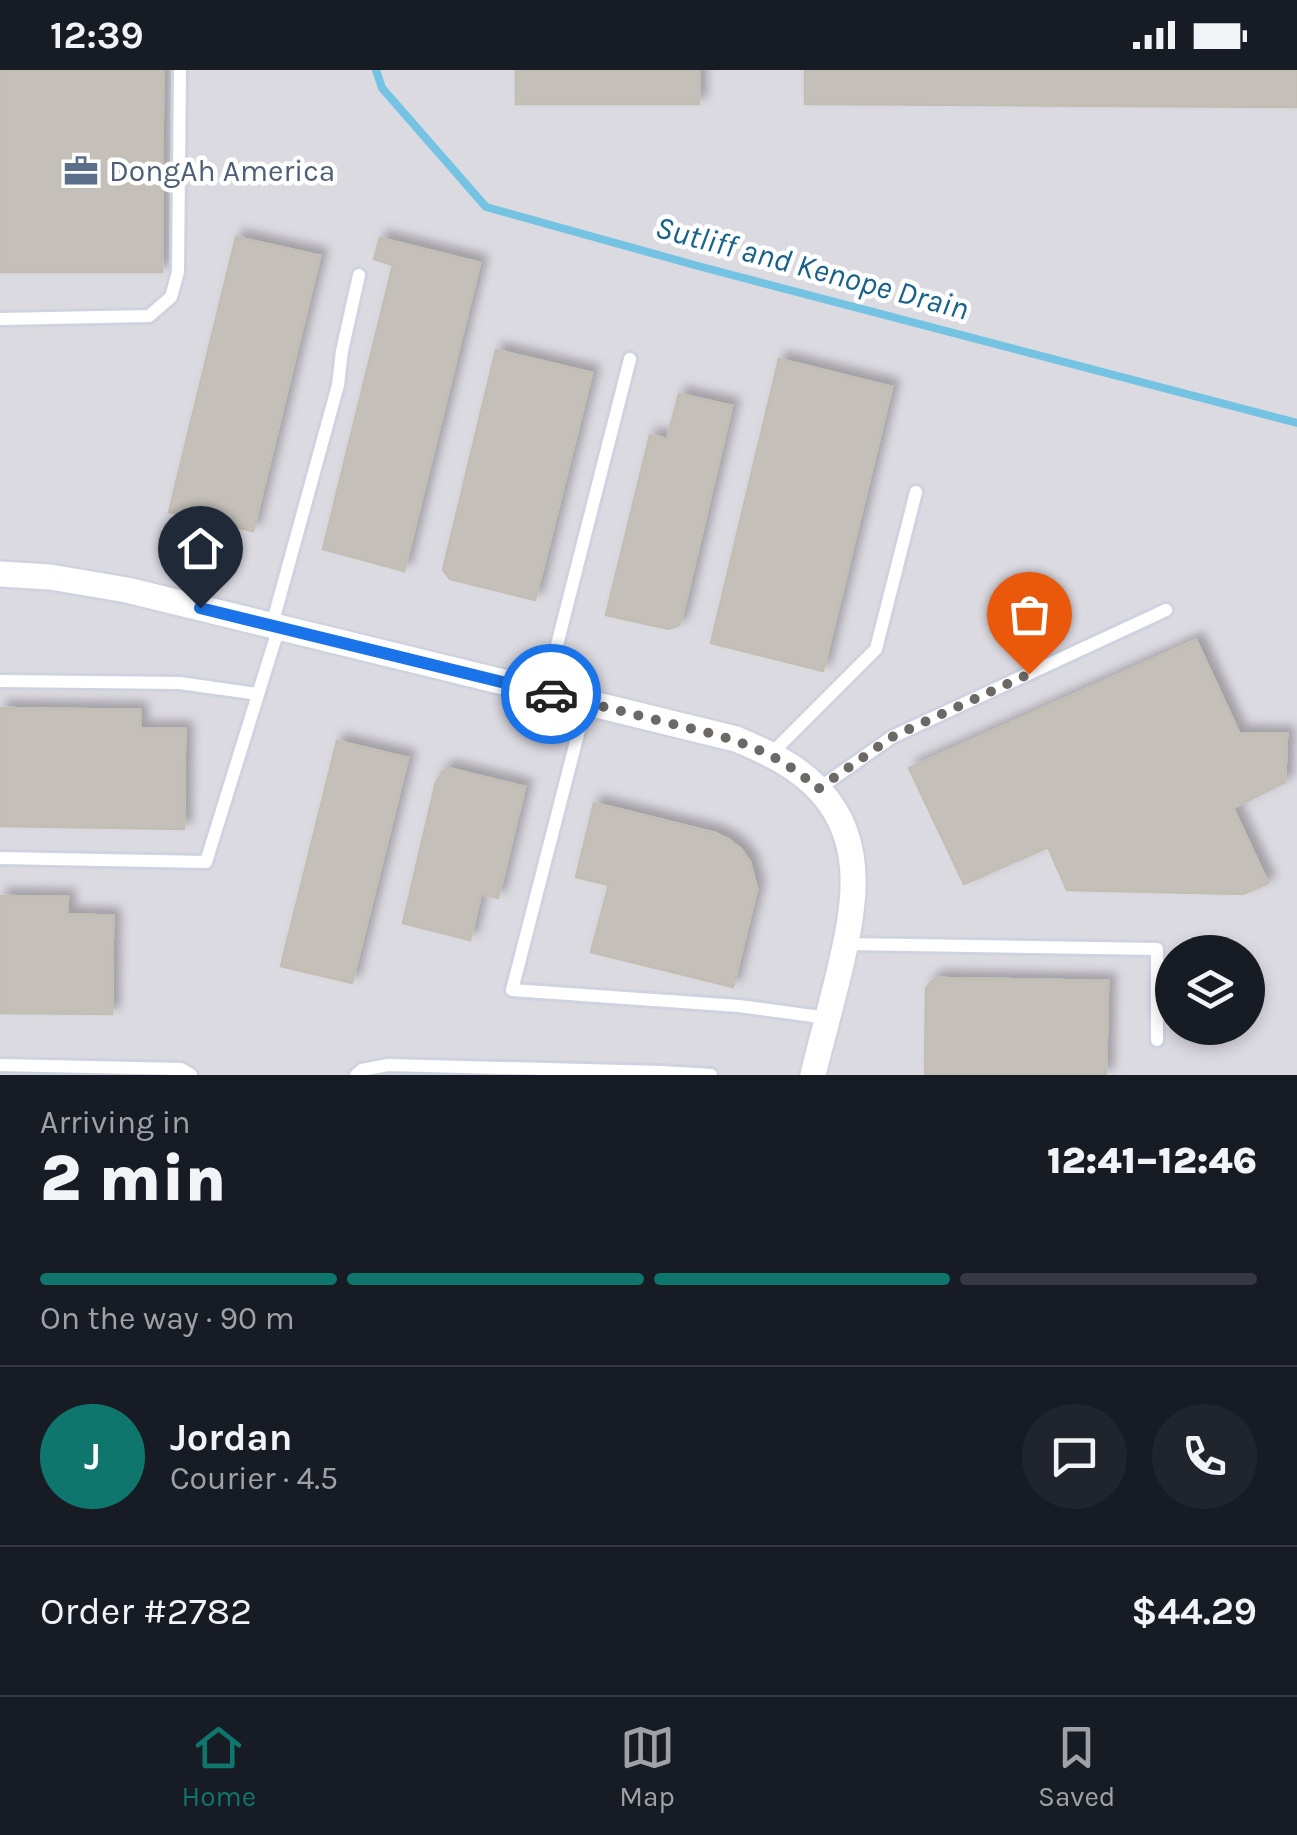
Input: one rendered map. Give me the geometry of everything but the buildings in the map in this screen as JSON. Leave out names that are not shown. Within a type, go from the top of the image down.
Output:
[{"type":"street","points":[[0,574],[88,582],[736,739],[771,754],[818,789],[839,818],[854,865],[853,908],[846,944],[813,1075]]},
{"type":"lane","points":[[0,319],[149,316],[171,297],[178,272],[180,70]]},
{"type":"lane","points":[[0,858],[206,862],[258,694],[338,385],[359,275]]},
{"type":"lane","points":[[545,692],[630,359]]},
{"type":"lane","points":[[771,754],[876,649],[916,492]]},
{"type":"lane","points":[[818,789],[892,737],[1166,610]]},
{"type":"lane","points":[[0,681],[180,682],[258,694]]},
{"type":"lane","points":[[586,703],[512,990],[739,1006],[828,1018]]},
{"type":"lane","points":[[846,944],[1155,949]]},
{"type":"lane","points":[[356,1075],[388,1065],[710,1075]]},
{"type":"lane","points":[[0,1066],[181,1069],[191,1075]]},
{"type":"shaded area","points":[[0,70],[1297,70],[1297,1075],[0,1075]]},
{"type":"waterway","name":"Sutliff and Kenope Drain","points":[[376,70],[382,88],[486,207],[1297,423]]},
{"type":"way so far","points":[[551,694],[736,739],[771,754],[818,789],[892,737],[1029,674]]},
{"type":"place","name":"DongAh America","points":[[81,171]]},
{"type":"route","points":[[200,608],[551,694]]}]
